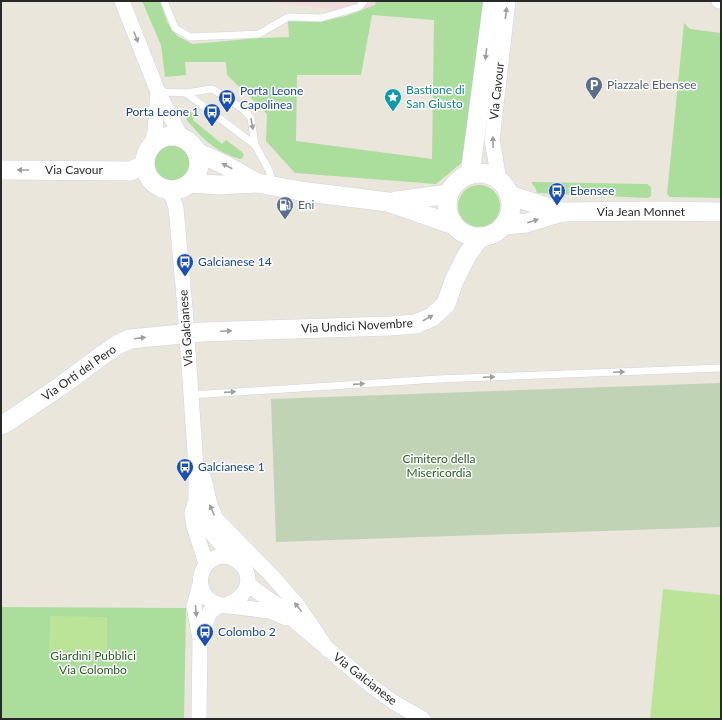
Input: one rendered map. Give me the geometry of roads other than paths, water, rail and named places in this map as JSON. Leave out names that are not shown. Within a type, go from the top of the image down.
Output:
[{"type":"street","points":[[122,1],[158,92],[181,137],[193,146],[197,152],[199,160],[199,168],[196,176],[191,183],[184,187],[170,190],[155,185],[146,172],[144,164],[148,150],[158,139],[166,136],[181,137]]},
{"type":"street","name":"Via Cavour","points":[[470,175],[493,1]]},
{"type":"street","name":"Via Cavour","points":[[504,226],[509,216],[511,206],[504,188],[492,140],[508,1]]},
{"type":"street","points":[[152,144],[155,131],[158,92]]},
{"type":"street","points":[[197,152],[265,185]]},
{"type":"street","name":"Via Cavour","points":[[1,170],[131,171],[144,164]]},
{"type":"street","points":[[504,188],[490,176],[480,174],[470,175],[462,179],[454,186],[449,194],[447,205],[449,215],[454,224],[461,232],[470,236],[480,237],[493,234],[504,226]]},
{"type":"street","points":[[191,183],[219,185],[265,185],[388,202],[454,224]]},
{"type":"street","name":"Via Jean Monnet","points":[[504,188],[562,212]]},
{"type":"street","name":"Via Galcianese","points":[[170,190],[176,208],[187,333],[196,467],[196,500],[192,513],[194,526],[206,564]]},
{"type":"street","points":[[388,202],[449,194]]},
{"type":"street","name":"Via Jean Monnet","points":[[504,226],[526,223],[562,212],[721,212]]},
{"type":"street","name":"Via Undici Novembre","points":[[187,333],[416,324],[432,317],[446,304],[460,268],[480,237]]},
{"type":"street","name":"Via Orti del Pero","points":[[1,425],[36,403],[117,345],[130,340],[187,333]]},
{"type":"street","name":"Via Galcianese","points":[[196,467],[204,479],[210,505],[216,519],[273,577],[293,601],[328,650]]},
{"type":"street","name":"Via Galcianese","points":[[196,500],[207,527],[245,570],[248,577],[248,584],[279,606],[328,650],[374,688],[395,703],[423,719]]},
{"type":"street","points":[[199,719],[200,638],[194,607],[200,584],[200,577],[206,564],[213,559],[228,557],[236,560]]},
{"type":"street","name":"Via Galcianese","points":[[200,584],[202,592],[213,602],[270,611],[296,622]]},
{"type":"street","points":[[200,638],[210,612],[224,604],[235,602],[246,591],[248,584]]},
{"type":"lane","points":[[164,1],[175,28],[190,37],[259,34],[288,17],[321,18],[359,7],[364,1]]},
{"type":"lane","points":[[158,92],[186,93],[212,89],[229,99],[252,118],[255,145],[269,170],[265,185]]},
{"type":"lane","points":[[186,93],[255,145]]},
{"type":"lane","points":[[191,395],[438,379],[721,368]]},
{"type":"place","name":"Piazzale Ebensee","points":[[594,100]]},
{"type":"place","name":"Bastione di San Giusto","points":[[393,112]]},
{"type":"place","name":"Porta Leone Capolinea","points":[[227,113]]},
{"type":"place","name":"Porta Leone 1","points":[[212,127]]},
{"type":"place","name":"Ebensee","points":[[557,206]]},
{"type":"place","name":"Eni","points":[[285,220]]},
{"type":"place","name":"Galcianese 14","points":[[185,277]]},
{"type":"place","name":"Galcianese 1","points":[[185,482]]},
{"type":"place","name":"Colombo 2","points":[[205,647]]},
{"type":"park label","name":"Cimitero della Misericordia","points":[[439,466]]},
{"type":"park label","name":"Giardini Pubblici Via Colombo","points":[[93,663]]}]
